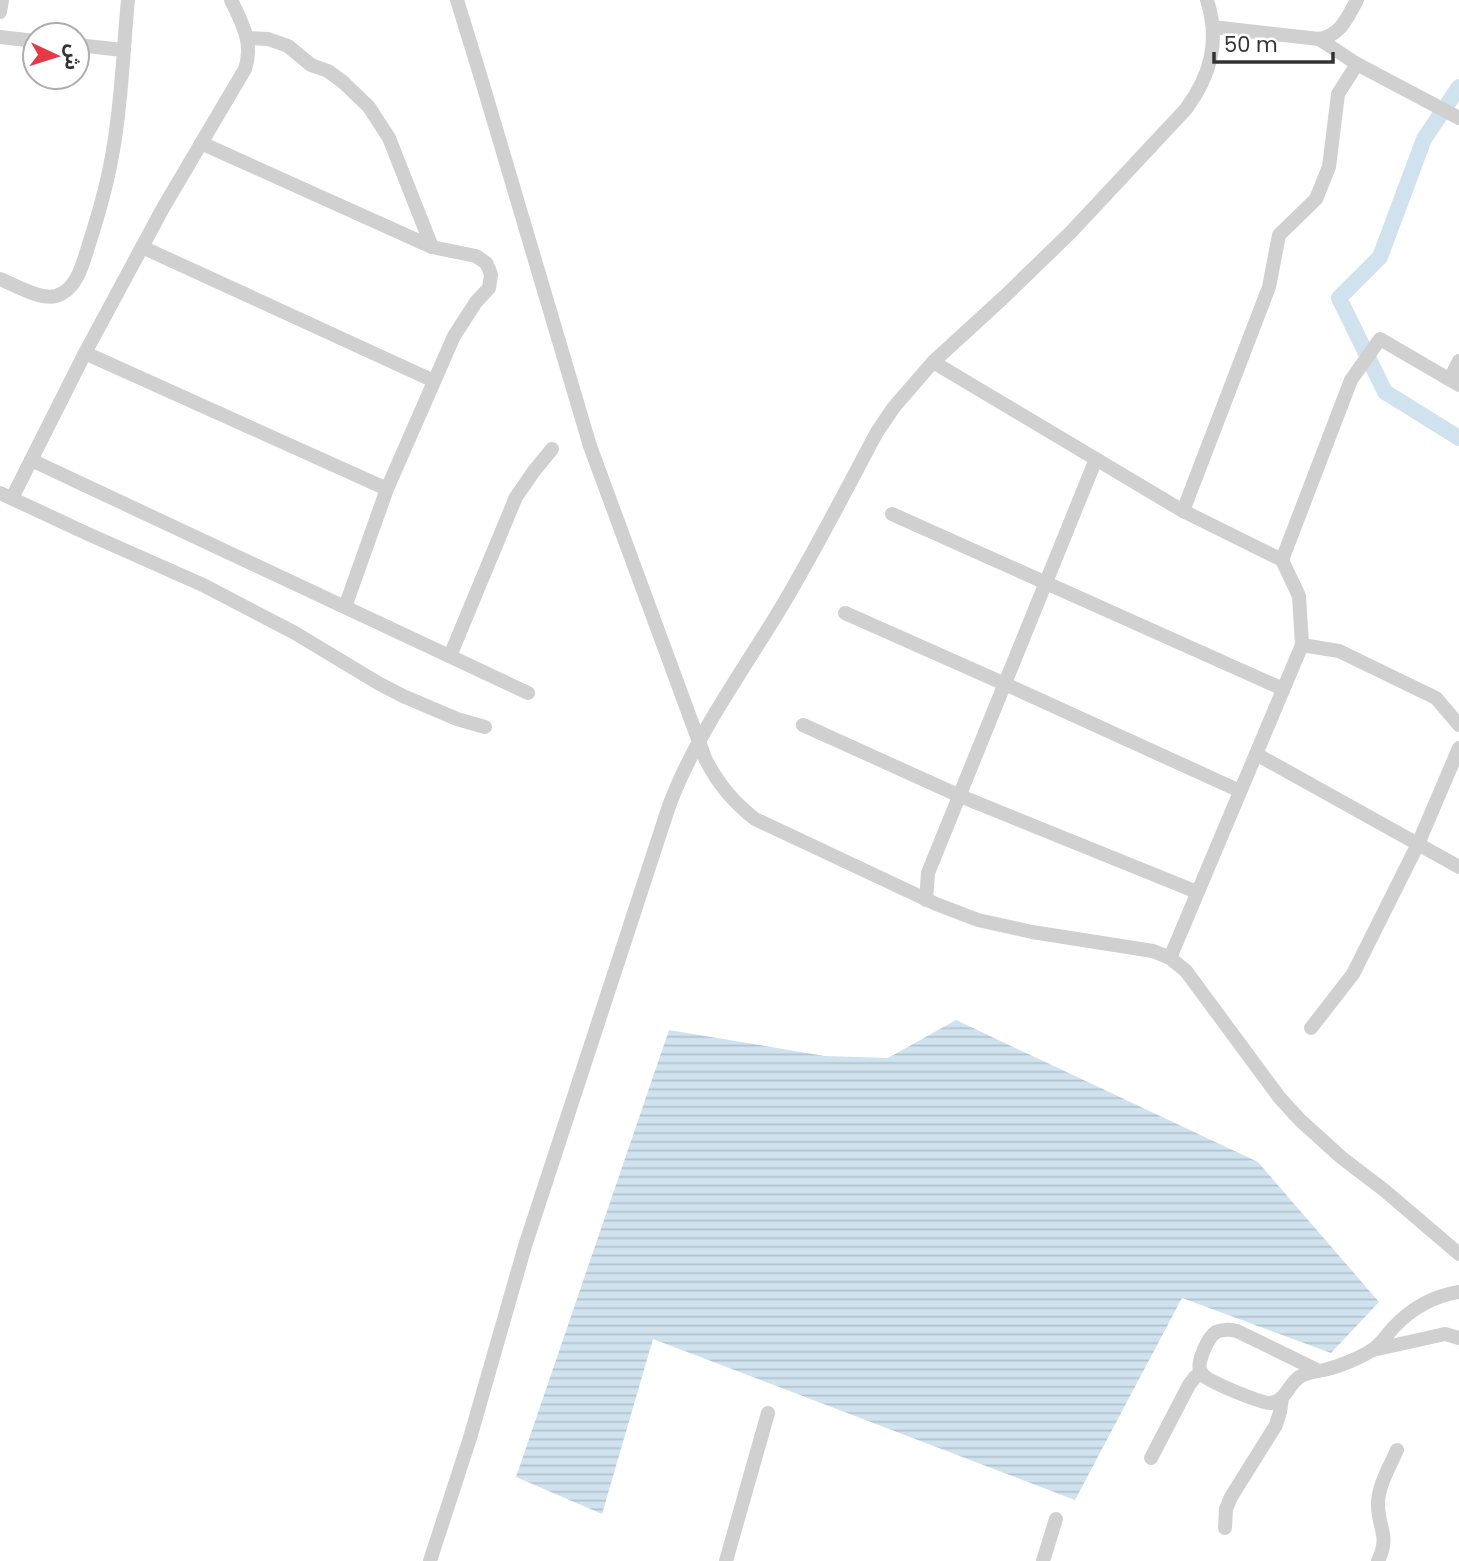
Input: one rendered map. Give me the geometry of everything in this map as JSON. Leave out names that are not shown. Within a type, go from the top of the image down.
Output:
[{"type":"street","points":[[0,12],[2,0]]},
{"type":"street","points":[[0,279],[43,297],[63,293],[74,282],[107,183],[118,114],[128,0]]},
{"type":"street","points":[[457,0],[590,446],[705,758],[722,787],[755,819],[952,911],[1005,927],[1153,951],[1170,958],[1186,971],[1279,1097],[1300,1120],[1459,1254]]},
{"type":"street","points":[[430,1561],[470,1438],[525,1246],[669,806],[699,740],[784,603],[877,432],[894,407],[933,362],[1071,232],[1186,109],[1208,71],[1213,27],[1207,0]]},
{"type":"street","points":[[1213,27],[1319,39],[1340,29],[1357,0]]},
{"type":"street","points":[[235,4],[248,38],[249,55],[245,69],[142,247],[31,460],[6,495],[203,585],[283,626],[403,696],[457,719],[485,727]]},
{"type":"street","points":[[0,37],[21,39]]},
{"type":"street","points":[[248,38],[268,39],[288,46],[311,65],[328,71],[343,82],[369,107],[389,138],[432,247]]},
{"type":"street","points":[[1319,39],[1357,64],[1459,118]]},
{"type":"street","points":[[91,46],[124,50]]},
{"type":"street","points":[[1183,511],[1269,287],[1279,235],[1316,199],[1329,167],[1338,94],[1357,64]]},
{"type":"street","points":[[201,143],[432,247],[476,256],[486,263],[491,275],[489,288],[476,302],[454,336],[433,381],[387,489],[345,607]]},
{"type":"street","points":[[142,247],[433,381]]},
{"type":"street","points":[[1282,559],[1351,380],[1380,339],[1454,382],[1459,361]]},
{"type":"street","points":[[85,353],[387,489]]},
{"type":"street","points":[[933,362],[1183,511],[1282,559],[1298,596],[1302,645],[1170,958]]},
{"type":"street","points":[[450,656],[516,497],[552,449]]},
{"type":"street","points":[[926,900],[928,873],[1096,459]]},
{"type":"street","points":[[31,460],[528,693]]},
{"type":"street","points":[[892,514],[1283,689]]},
{"type":"street","points":[[845,613],[1240,791]]},
{"type":"street","points":[[1302,645],[1339,651],[1436,698],[1457,720]]},
{"type":"street","points":[[803,725],[960,796],[1197,892]]},
{"type":"street","points":[[1311,1028],[1353,974],[1418,844],[1459,748]]},
{"type":"street","points":[[1256,754],[1459,867]]},
{"type":"street","points":[[1374,1350],[1394,1327],[1416,1308],[1442,1296],[1459,1292]]},
{"type":"street","points":[[1319,1371],[1229,1329],[1212,1335],[1199,1361],[1201,1373],[1205,1377],[1262,1402],[1275,1402],[1282,1398],[1298,1378],[1310,1372],[1319,1371],[1340,1365],[1374,1350],[1445,1334],[1459,1338]]},
{"type":"street","points":[[1151,1458],[1189,1385],[1201,1373]]},
{"type":"street","points":[[1225,1528],[1228,1503],[1276,1425],[1282,1398]]},
{"type":"street","points":[[726,1561],[768,1413]]},
{"type":"street","points":[[1378,1561],[1384,1544],[1378,1500],[1397,1450]]},
{"type":"street","points":[[1043,1561],[1056,1519]]},
{"type":"water","points":[[956,1020],[1258,1162],[1379,1302],[1331,1353],[1182,1298],[1075,1500],[653,1339],[602,1514],[516,1477],[669,1030],[825,1056],[888,1058]]},
{"type":"waterway","points":[[1459,87],[1424,139],[1380,257],[1339,298],[1385,392],[1459,438]]}]
